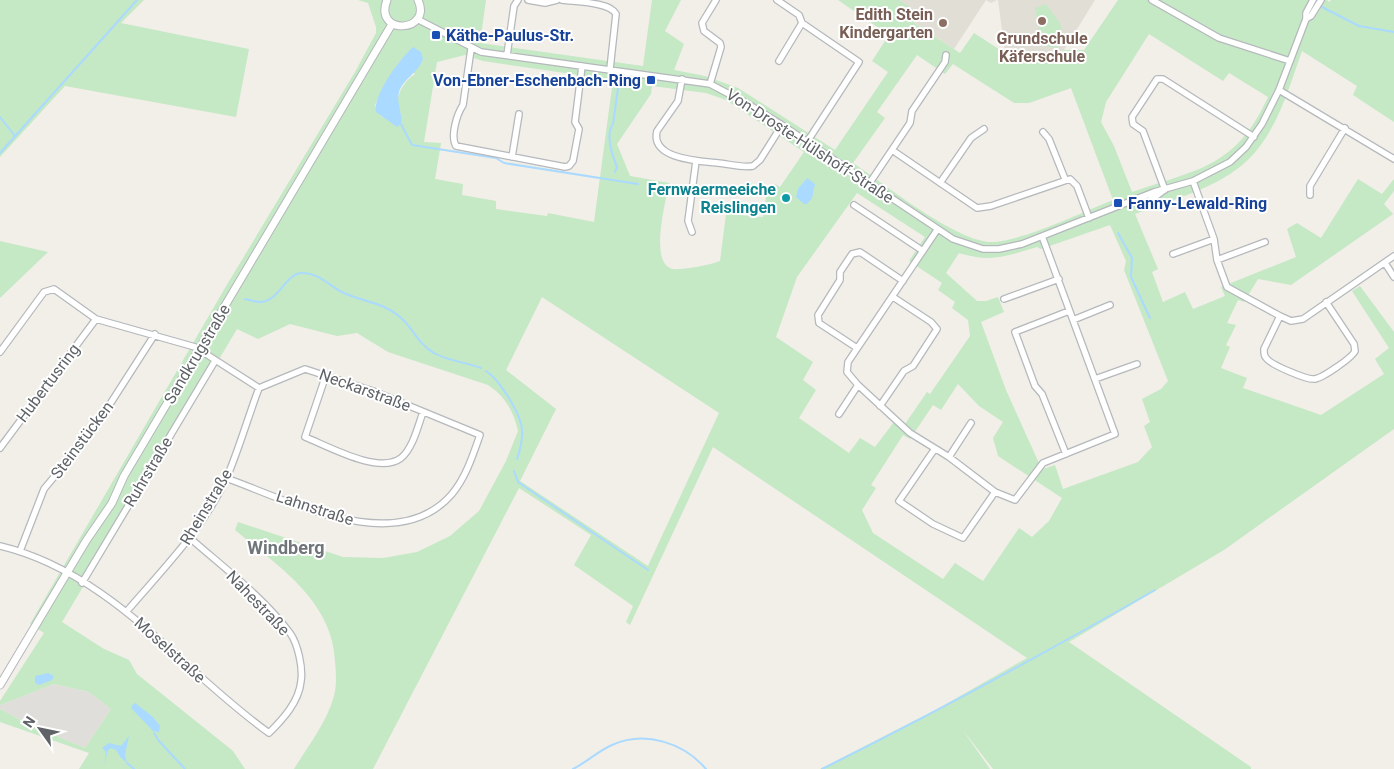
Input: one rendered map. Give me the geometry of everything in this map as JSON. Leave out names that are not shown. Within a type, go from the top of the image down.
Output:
[{"type":"street","points":[[385,1],[385,13],[392,24],[403,27],[417,19],[420,9],[418,0]]},
{"type":"street","points":[[507,55],[514,6],[518,0]]},
{"type":"street","points":[[528,0],[545,3],[558,0]]},
{"type":"street","points":[[562,0],[608,6],[615,10],[610,69]]},
{"type":"street","points":[[710,84],[721,47],[720,43],[704,31],[702,23],[716,0]]},
{"type":"street","points":[[777,0],[799,15],[802,24],[859,62],[807,142]]},
{"type":"street","points":[[1152,0],[1220,38],[1290,61]]},
{"type":"street","name":"Von-Droste-Hülshoff-Straße","points":[[1312,8],[1313,0]]},
{"type":"street","name":"Von-Droste-Hülshoff-Straße","points":[[417,19],[471,49],[491,54],[710,84],[782,125],[936,230],[960,244],[983,249],[1008,247],[1042,236],[1133,202],[1140,197],[1193,181],[1230,162],[1254,137],[1278,90],[1306,19],[1312,8],[1321,0]]},
{"type":"street","name":"Sandkrugstraße","points":[[0,684],[112,503],[124,476],[392,24]]},
{"type":"street","points":[[779,61],[802,24]]},
{"type":"street","points":[[471,49],[463,106],[458,112],[454,143],[460,148],[505,154],[565,167],[571,164],[579,129],[575,122],[582,66]]},
{"type":"street","points":[[869,184],[910,123],[912,111],[945,62],[946,55]]},
{"type":"street","points":[[682,79],[680,95],[657,131],[656,142],[677,158],[753,166],[760,160],[782,125]]},
{"type":"street","points":[[1165,190],[1143,131],[1133,124],[1132,117],[1157,80],[1163,79],[1254,137]]},
{"type":"street","points":[[1278,90],[1345,128],[1394,159]]},
{"type":"street","points":[[512,157],[519,114]]},
{"type":"street","points":[[1310,195],[1310,186],[1345,128]]},
{"type":"street","points":[[940,183],[971,138],[984,129]]},
{"type":"street","points":[[1042,132],[1049,139],[1065,179]]},
{"type":"street","points":[[892,150],[972,205],[983,208],[1065,179],[1070,179],[1077,186],[1089,218]]},
{"type":"street","points":[[692,232],[688,221],[696,161]]},
{"type":"street","points":[[1193,181],[1214,238],[1217,260],[1227,287],[1280,316],[1298,321],[1394,256]]},
{"type":"street","points":[[854,205],[922,252]]},
{"type":"street","points":[[936,230],[893,297],[857,348],[847,367],[850,376],[858,385],[910,433],[934,450],[949,457],[995,492],[1015,500],[1039,466],[1115,434],[1042,236]]},
{"type":"street","points":[[1173,254],[1214,238]]},
{"type":"street","points":[[1217,260],[1265,242]]},
{"type":"street","points":[[857,348],[819,324],[818,315],[840,280],[840,272],[852,254],[860,252],[903,281]]},
{"type":"street","points":[[1384,263],[1394,276]]},
{"type":"street","points":[[1004,299],[1059,279]]},
{"type":"street","points":[[0,352],[47,290],[58,291],[96,318],[112,325],[155,334],[195,347],[259,388]]},
{"type":"street","points":[[880,406],[904,371],[913,366],[937,329],[931,322],[893,297]]},
{"type":"street","points":[[1280,316],[1264,349],[1264,354],[1270,362],[1309,379],[1317,379],[1350,358],[1355,352],[1354,344],[1326,302]]},
{"type":"street","points":[[1073,320],[1110,305]]},
{"type":"street","points":[[1066,454],[1042,394],[1035,386],[1015,332],[1069,311]]},
{"type":"street","name":"Hubertusring","points":[[0,448],[96,318]]},
{"type":"street","name":"Steinstücken","points":[[20,551],[44,489],[94,429],[155,334]]},
{"type":"street","name":"Ruhrstraße","points":[[82,583],[215,361]]},
{"type":"street","points":[[1095,379],[1137,364]]},
{"type":"street","name":"Neckarstraße","points":[[259,388],[305,369],[373,391],[480,435]]},
{"type":"street","points":[[326,375],[305,437],[372,464],[388,464],[402,458],[410,446],[423,412]]},
{"type":"street","points":[[840,414],[858,385]]},
{"type":"street","name":"Rheinstraße","points":[[126,611],[190,538],[226,478],[259,388]]},
{"type":"street","points":[[949,457],[971,423]]},
{"type":"street","name":"Lahnstraße","points":[[226,478],[347,521],[381,525],[407,522],[433,510],[452,494],[466,470],[480,435]]},
{"type":"street","points":[[934,450],[899,501],[933,524],[963,538],[995,492]]},
{"type":"street","name":"Nahestraße","points":[[190,538],[241,583],[292,635],[300,663],[301,682],[292,705],[269,733]]},
{"type":"street","name":"Moselstraße","points":[[0,546],[20,551],[67,574],[126,611],[199,676],[269,733]]},
{"type":"shaded area","name":"Edith Stein Kindergarten","points":[[899,0],[986,0],[954,49],[912,21]]},
{"type":"shaded area","name":"Grundschule Käferschule","points":[[986,0],[997,0],[991,3]]},
{"type":"shaded area","name":"Grundschule Käferschule","points":[[998,0],[1095,0],[1064,50],[1022,64],[1005,53]]},
{"type":"shaded area","points":[[54,684],[89,692],[111,709],[85,748],[28,724],[0,709],[0,705]]},
{"type":"green space","points":[[0,0],[144,0],[121,23],[249,49],[236,117],[65,86],[0,157]]},
{"type":"green space","points":[[358,0],[486,0],[480,43],[643,66],[652,0],[681,0],[665,31],[684,44],[674,70],[705,76],[738,88],[835,150],[888,72],[872,61],[889,35],[838,0],[899,0],[918,13],[913,22],[960,53],[974,33],[1022,64],[1064,50],[1084,50],[1118,0],[1327,0],[1329,2],[1331,0],[1394,0],[1394,122],[1353,95],[1357,86],[1302,51],[1284,103],[1276,119],[1257,150],[1245,163],[1208,186],[1135,214],[1158,269],[1152,272],[1163,302],[1185,292],[1193,309],[1225,296],[1221,287],[1296,257],[1287,229],[1297,223],[1321,238],[1358,179],[1382,194],[1394,179],[1394,191],[1384,204],[1393,214],[1291,285],[1258,279],[1244,302],[1238,300],[1227,323],[1236,325],[1226,345],[1230,347],[1221,368],[1247,378],[1243,388],[1321,415],[1384,374],[1375,359],[1389,348],[1352,291],[1360,286],[1394,332],[1394,429],[1224,550],[1069,642],[1251,767],[1251,769],[993,769],[962,729],[990,769],[820,769],[939,708],[1027,658],[713,447],[630,625],[626,622],[633,606],[574,565],[591,535],[519,488],[373,769],[294,769],[322,724],[334,696],[336,674],[332,639],[324,620],[313,602],[285,571],[235,530],[238,522],[343,557],[383,558],[417,552],[450,536],[479,511],[506,461],[518,431],[508,405],[488,385],[388,352],[357,333],[337,336],[290,324],[258,339],[237,329],[62,622],[104,649],[129,660],[137,674],[233,751],[245,769],[79,769],[89,753],[0,722],[0,709],[28,724],[85,748],[111,709],[89,692],[54,684],[0,705],[0,701],[44,633],[30,624],[225,288],[355,72],[376,33],[376,27],[368,3]],"holes":[[[1149,34],[1223,81],[1229,73],[1268,97],[1256,120],[1243,138],[1229,152],[1196,170],[1132,192],[1114,146],[1101,122],[1106,102]],[[465,55],[483,61],[613,80],[594,222],[548,213],[547,216],[496,209],[496,201],[462,195],[463,184],[435,179],[441,143],[424,142],[437,62]],[[917,55],[945,74],[953,64],[1014,103],[1029,103],[1071,88],[1113,200],[1054,225],[1021,236],[994,242],[979,240],[961,233],[922,211],[853,163],[885,118],[877,112]],[[401,60],[415,74],[400,91],[398,103],[401,114],[386,118],[381,116],[375,105],[384,85]],[[652,86],[706,93],[726,100],[804,152],[780,187],[775,184],[766,197],[763,217],[726,214],[720,261],[690,268],[675,269],[670,268],[664,263],[660,242],[669,183],[630,176],[617,144],[651,94]],[[857,193],[925,237],[909,261],[942,283],[938,290],[955,302],[952,308],[968,320],[970,336],[930,394],[927,392],[905,424],[897,418],[875,447],[860,438],[849,453],[799,418],[816,390],[803,380],[813,362],[776,337],[797,277]],[[1110,225],[1126,261],[1124,270],[1168,381],[1161,389],[1142,399],[1150,422],[1144,426],[1152,447],[1138,462],[1063,489],[1055,465],[1043,469],[1038,461],[1006,390],[981,322],[1004,312],[998,297],[986,301],[977,301],[946,273],[959,253],[990,258],[1037,247],[1041,249]],[[542,297],[719,413],[648,566],[520,481],[556,409],[506,370]],[[958,384],[979,406],[1003,422],[993,438],[998,456],[1062,498],[1049,521],[1032,537],[1019,528],[983,581],[955,563],[943,579],[873,533],[862,510],[876,488],[871,485],[903,435],[910,439],[933,405],[941,410]]]},
{"type":"green space","points":[[1046,4],[1060,23],[1063,34],[1057,34],[1058,48],[1035,45],[1037,31],[1039,30],[1035,8]]},
{"type":"green space","points":[[0,241],[48,252],[0,298]]},
{"type":"water","points":[[413,47],[421,52],[423,59],[399,92],[398,101],[401,124],[397,127],[376,112],[376,105],[388,77]]},
{"type":"water","points":[[807,178],[815,184],[812,198],[807,204],[804,204],[796,197],[798,189]]},
{"type":"water","points":[[48,673],[54,676],[52,680],[39,685],[35,683],[35,676]]},
{"type":"water","points":[[135,703],[153,717],[160,726],[159,732],[153,731],[132,709],[131,706]]},
{"type":"water","points":[[129,736],[125,755],[127,763],[116,750],[111,748],[108,750],[104,764],[106,752],[102,748],[109,743],[121,746]]},
{"type":"waterway","points":[[0,153],[137,0]]},
{"type":"waterway","points":[[1320,6],[1359,26],[1394,32]]},
{"type":"waterway","points":[[615,172],[617,167],[609,139],[618,88]]},
{"type":"waterway","points":[[0,117],[15,136]]},
{"type":"waterway","points":[[401,124],[412,145],[496,158],[504,163],[638,184]]},
{"type":"waterway","points":[[1118,233],[1132,258],[1131,277],[1150,318]]},
{"type":"waterway","points":[[245,299],[258,302],[267,301],[297,274],[315,275],[344,293],[387,308],[400,317],[424,345],[434,353],[481,368]]},
{"type":"waterway","points":[[486,371],[502,388],[519,418],[522,440],[517,459]]},
{"type":"waterway","points":[[514,471],[518,482],[648,570]]},
{"type":"waterway","points":[[822,769],[990,682],[1155,590]]},
{"type":"waterway","points":[[154,733],[185,769]]},
{"type":"waterway","points":[[573,769],[612,745],[638,739],[650,739],[675,746],[687,752],[706,769]]},
{"type":"waterway","points":[[127,763],[134,769]]},
{"type":"place","name":"Grundschule Käferschule","points":[[1042,21]]},
{"type":"place","name":"Edith Stein Kindergarten","points":[[943,23]]},
{"type":"place","name":"Käthe-Paulus-Str.","points":[[436,35]]},
{"type":"place","name":"Von-Ebner-Eschenbach-Ring","points":[[651,80]]},
{"type":"place","name":"Fernwaermeeiche Reislingen","points":[[786,198]]},
{"type":"place","name":"Fanny-Lewald-Ring","points":[[1118,203]]},
{"type":"district","name":"Windberg","points":[[286,547]]}]
